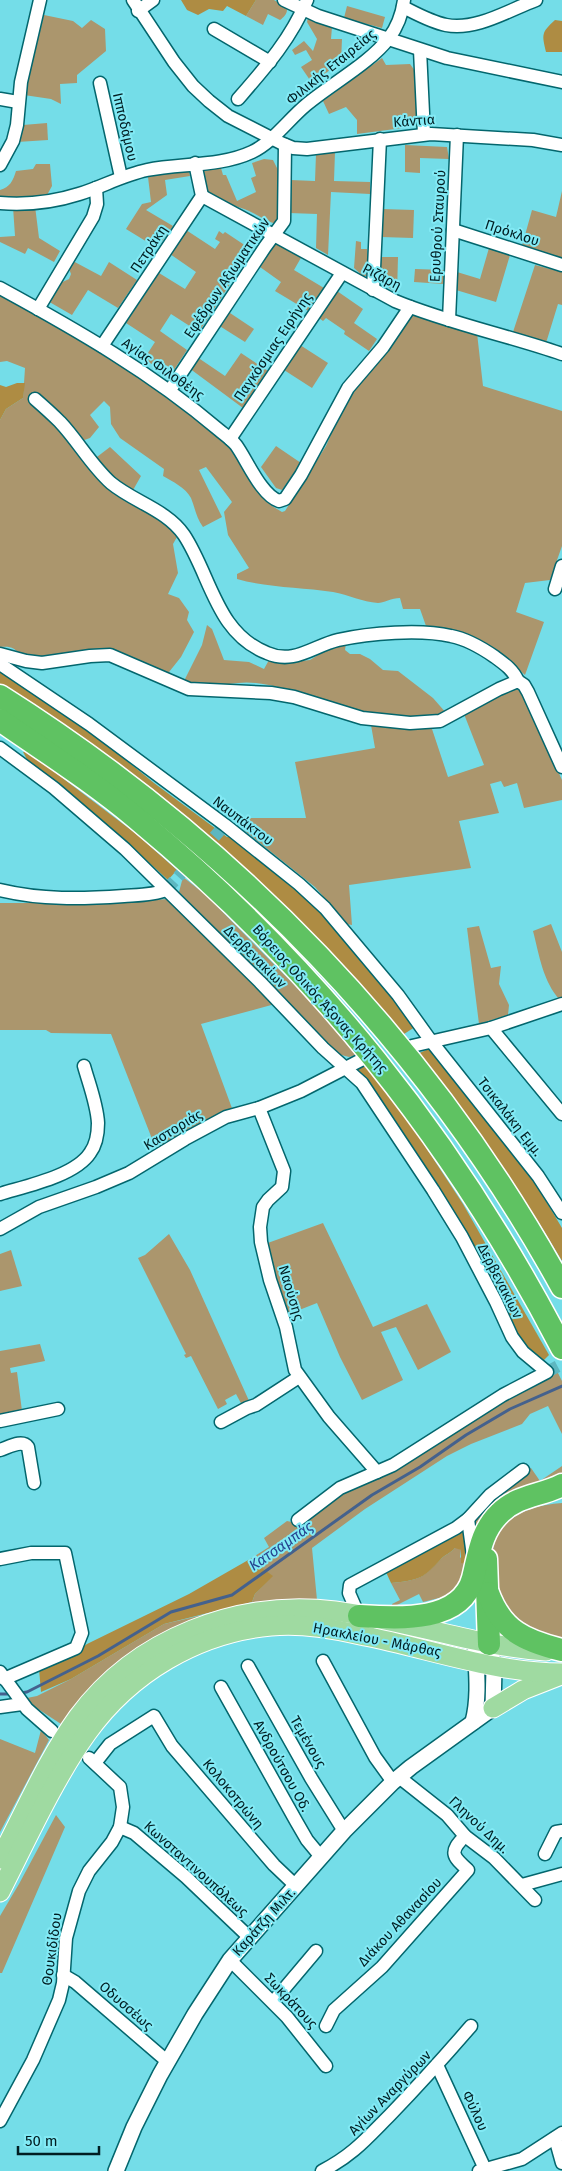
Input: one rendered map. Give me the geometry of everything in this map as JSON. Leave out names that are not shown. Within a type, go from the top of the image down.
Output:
[{"type":"highway","name":"Βόρειος Οδικός Άξονας Κρήτης","points":[[0,696],[106,768],[213,854],[260,896],[325,962],[403,1051],[465,1133],[512,1202],[562,1287]]},
{"type":"highway","name":"Βόρειος Οδικός Άξονας Κρήτης","points":[[0,720],[65,765],[134,817],[199,872],[255,926],[356,1035],[410,1102],[475,1196],[498,1232],[561,1345]]},
{"type":"highway","points":[[483,1653],[478,1572],[486,1530],[505,1508],[527,1496],[562,1485]]},
{"type":"highway","points":[[359,1616],[410,1617],[438,1612],[463,1597],[478,1572],[493,1533],[500,1522],[522,1506],[562,1497]]},
{"type":"highway","points":[[478,1572],[494,1607],[512,1630],[530,1641],[562,1651]]},
{"type":"main road","name":"Ηρακλείου - Μάρθας","points":[[0,1859],[45,1772],[79,1716],[110,1682],[149,1652],[203,1625],[256,1611],[305,1609],[335,1611],[359,1616],[483,1653]]},
{"type":"main road","name":"Ηρακλείου - Μάρθας","points":[[0,1892],[67,1764],[90,1729],[135,1682],[162,1662],[184,1651],[215,1638],[271,1626],[294,1625],[333,1629],[483,1653]]},
{"type":"main road","points":[[483,1653],[562,1651]]},
{"type":"main road","points":[[483,1653],[562,1674]]},
{"type":"main road","points":[[493,1708],[523,1690],[562,1674]]},
{"type":"street","points":[[0,165],[15,135],[24,68],[40,0]]},
{"type":"street","points":[[136,5],[153,0]]},
{"type":"street","points":[[284,0],[305,5],[388,39],[398,23],[403,4],[437,23],[460,26],[486,20],[536,0]]},
{"type":"street","name":"Κάντια","points":[[136,5],[174,62],[199,92],[224,113],[296,149],[424,134],[533,140],[562,145]]},
{"type":"street","points":[[238,99],[270,62],[290,35],[305,5]]},
{"type":"street","points":[[214,28],[270,62]]},
{"type":"street","name":"Φιλικής Εταιρείας","points":[[0,203],[53,200],[96,188],[121,177],[157,168],[240,157],[259,148],[310,102],[373,54],[388,39],[467,64],[562,82]]},
{"type":"street","points":[[420,50],[424,134]]},
{"type":"street","name":"Ιπποδάμου","points":[[100,83],[121,177]]},
{"type":"street","points":[[0,99],[18,102]]},
{"type":"street","name":"Ερυθρού Σταυρού","points":[[449,320],[457,135]]},
{"type":"street","points":[[373,290],[380,139]]},
{"type":"street","name":"Εφέδρων Αξιωματικών","points":[[170,390],[284,221],[285,145]]},
{"type":"street","points":[[195,163],[202,196]]},
{"type":"street","points":[[38,309],[93,217],[98,204],[96,188]]},
{"type":"street","name":"Ριζάρη","points":[[202,196],[373,290],[410,307],[562,354]]},
{"type":"street","name":"Πετράκη","points":[[102,346],[202,196]]},
{"type":"street","name":"Πρόκλου","points":[[453,230],[562,265]]},
{"type":"street","name":"Παγκόσμιας Ειρήνης","points":[[230,439],[342,273]]},
{"type":"street","name":"Αγίας Φιλοθέης","points":[[0,288],[102,346],[170,390],[230,439],[267,492],[278,501],[284,500],[314,453],[348,388],[383,347],[410,307]]},
{"type":"street","points":[[35,399],[60,422],[111,482],[142,504],[164,515],[176,525],[185,537],[219,609],[230,625],[255,647],[276,656],[293,657],[339,640],[395,634],[439,634],[461,639],[482,648],[510,668],[518,681],[524,685],[562,767]]},
{"type":"street","points":[[554,589],[562,566]]},
{"type":"street","points":[[0,654],[42,663],[110,655],[189,689],[271,693],[294,697],[362,718],[410,723],[440,721],[493,692],[518,681]]},
{"type":"street","name":"Ναυπάκτου","points":[[0,664],[111,740],[225,824],[299,884],[326,908],[398,995],[431,1041]]},
{"type":"street","name":"Δερβενακίων","points":[[0,748],[34,772],[125,850],[323,1048],[362,1083],[462,1237],[514,1342],[546,1372],[503,1395],[393,1465],[377,1472]]},
{"type":"street","points":[[0,890],[37,898],[62,899],[136,895],[166,890]]},
{"type":"street","points":[[412,1046],[491,1028],[562,1004]]},
{"type":"street","points":[[491,1028],[562,1114]]},
{"type":"street","name":"Τσικαλάκη Εμμ.","points":[[431,1041],[538,1176],[562,1213]]},
{"type":"street","name":"Καστοριάς","points":[[0,1229],[39,1207],[129,1173],[226,1117],[259,1108],[306,1089],[363,1059]]},
{"type":"street","points":[[0,1194],[40,1182],[72,1168],[90,1154],[95,1142],[98,1122],[94,1099],[84,1066]]},
{"type":"street","name":"Ναούσης","points":[[259,1108],[284,1171],[282,1188],[263,1207],[261,1242],[272,1289],[286,1327],[294,1366],[329,1417],[377,1472]]},
{"type":"street","points":[[221,1422],[256,1405],[300,1377]]},
{"type":"street","points":[[0,1421],[58,1409]]},
{"type":"street","points":[[0,1450],[22,1443],[26,1444],[34,1483]]},
{"type":"street","points":[[359,1616],[349,1593],[350,1585],[456,1528],[468,1519],[490,1495],[523,1470]]},
{"type":"street","points":[[298,1520],[340,1488],[377,1472]]},
{"type":"street","points":[[468,1519],[471,1551],[478,1572]]},
{"type":"street","points":[[0,1559],[31,1553],[64,1552],[82,1633],[81,1640],[76,1648],[4,1678],[20,1701],[52,1731]]},
{"type":"street","points":[[483,1653],[493,1708]]},
{"type":"street","points":[[473,1722],[477,1707],[483,1653]]},
{"type":"street","name":"Γληνού Δημ.","points":[[323,1661],[375,1757],[396,1780],[447,1815],[465,1836],[494,1858],[536,1900]]},
{"type":"street","name":"Τεμένους","points":[[248,1666],[311,1778],[344,1831]]},
{"type":"street","name":"Ανδρούτσου Οδ.","points":[[220,1686],[307,1840],[321,1857]]},
{"type":"street","points":[[0,1707],[20,1701]]},
{"type":"street","name":"Καράτζη Μιλτ.","points":[[116,2171],[134,2127],[168,2062],[204,1998],[230,1960],[344,1831],[396,1780],[493,1708]]},
{"type":"street","name":"Θουκιδίδου","points":[[0,2121],[33,2060],[59,2000],[66,1938],[79,1891],[86,1876],[112,1842],[120,1827],[123,1807],[122,1791],[115,1780],[92,1760],[110,1744],[154,1716]]},
{"type":"street","name":"Κολοκοτρώνη","points":[[154,1716],[172,1746],[184,1761],[274,1865],[296,1886]]},
{"type":"street","name":"Κωνσταντινουπόλεως","points":[[120,1827],[134,1832],[179,1871],[249,1937]]},
{"type":"street","points":[[545,1854],[556,1832],[562,1831]]},
{"type":"street","name":"Διάκου Αθανασίου","points":[[326,2026],[334,2010],[382,1967],[468,1870],[457,1860],[454,1852],[456,1845],[465,1836]]},
{"type":"street","points":[[522,1885],[562,1874]]},
{"type":"street","points":[[273,2002],[316,1952]]},
{"type":"street","name":"Σωκράτους","points":[[230,1960],[273,2002],[326,2066]]},
{"type":"street","name":"Οδυσσέως","points":[[63,1975],[88,1992],[168,2062]]},
{"type":"street","name":"Αγίων Αναργύρων","points":[[322,2171],[358,2148],[437,2066],[471,2026]]},
{"type":"street","name":"Φύλου","points":[[437,2066],[482,2170]]},
{"type":"street","points":[[482,2170],[498,2168],[522,2159],[559,2136],[562,2163]]},
{"type":"shaded area","points":[[181,0],[256,0],[246,16],[227,6],[223,11],[209,9],[198,15],[187,10]]},
{"type":"shaded area","points":[[256,0],[274,0],[286,7],[286,13],[280,20],[268,14],[263,25],[246,16]]},
{"type":"shaded area","points":[[347,6],[385,17],[382,28],[344,18]]},
{"type":"shaded area","points":[[44,15],[73,21],[82,28],[91,20],[105,29],[106,51],[77,75],[77,83],[60,84],[61,104],[51,99],[24,95]]},
{"type":"shaded area","points":[[308,18],[332,27],[331,39],[342,39],[341,62],[312,83],[301,67],[312,60],[306,50],[295,55],[292,50],[304,41],[313,51],[317,39],[307,22]]},
{"type":"shaded area","points":[[555,20],[562,21],[562,52],[546,52],[544,34]]},
{"type":"shaded area","points":[[382,58],[386,65],[410,64],[415,71],[418,126],[357,134],[357,120],[346,107],[329,114],[323,101]]},
{"type":"shaded area","points":[[47,123],[48,140],[17,142],[23,125]]},
{"type":"shaded area","points":[[405,145],[447,147],[449,159],[420,158],[420,173],[405,172]]},
{"type":"shaded area","points":[[335,152],[334,181],[370,182],[370,194],[331,192],[328,255],[316,248],[317,214],[289,213],[290,180],[315,181],[316,154]]},
{"type":"shaded area","points":[[264,159],[273,160],[279,172],[277,194],[281,218],[277,224],[217,199],[206,189],[203,181],[204,171],[221,168],[237,201],[256,192],[251,178],[256,176],[252,163]]},
{"type":"shaded area","points":[[36,164],[50,164],[52,186],[47,195],[18,198],[0,197],[0,190],[11,183],[16,171],[33,169]]},
{"type":"shaded area","points":[[188,168],[190,176],[165,180],[167,195],[146,210],[173,226],[157,248],[126,229],[142,204],[151,202],[148,177]]},
{"type":"shaded area","points":[[562,191],[562,258],[522,246],[532,210],[556,217]]},
{"type":"shaded area","points":[[35,206],[39,238],[60,251],[54,262],[28,248],[25,254],[0,242],[0,237],[15,236],[13,207]]},
{"type":"shaded area","points":[[382,209],[414,210],[413,238],[381,237]]},
{"type":"shaded area","points":[[186,230],[215,249],[220,242],[215,239],[219,231],[223,234],[225,232],[252,250],[199,332],[171,314],[160,331],[187,350],[170,376],[144,359],[155,342],[126,323],[159,273],[185,289],[196,272],[170,254]]},
{"type":"shaded area","points":[[277,240],[302,256],[294,270],[324,288],[310,312],[275,291],[281,282],[260,267]]},
{"type":"shaded area","points":[[356,241],[361,242],[361,249],[367,249],[369,266],[366,276],[363,276],[354,268]]},
{"type":"shaded area","points":[[489,248],[510,255],[496,302],[456,290],[457,272],[480,279]]},
{"type":"shaded area","points":[[379,257],[398,257],[397,293],[379,281]]},
{"type":"shaded area","points":[[71,260],[101,276],[109,262],[137,280],[118,308],[88,290],[72,315],[46,300],[56,285],[69,279],[71,274],[68,266]]},
{"type":"shaded area","points":[[535,265],[562,272],[562,305],[558,304],[546,343],[513,332]]},
{"type":"shaded area","points":[[415,269],[445,270],[444,284],[414,282]]},
{"type":"shaded area","points":[[337,291],[363,309],[354,323],[377,339],[369,351],[344,334],[345,331],[326,318],[323,321],[319,318]]},
{"type":"shaded area","points":[[0,294],[100,350],[171,399],[228,445],[260,494],[272,506],[282,512],[285,511],[326,446],[348,395],[359,380],[386,354],[412,315],[477,333],[483,386],[562,411],[562,546],[550,580],[525,583],[516,612],[544,622],[525,675],[502,656],[479,642],[454,632],[426,626],[420,609],[403,609],[400,598],[380,603],[333,592],[273,586],[237,579],[237,574],[249,568],[228,535],[224,512],[232,502],[206,467],[199,470],[222,517],[203,527],[191,498],[186,491],[163,476],[164,469],[120,438],[111,424],[110,407],[104,401],[90,415],[99,427],[90,438],[73,444],[89,463],[110,447],[141,476],[128,499],[163,519],[177,537],[173,544],[178,573],[168,594],[179,598],[189,612],[187,620],[194,632],[181,657],[169,672],[174,678],[184,681],[202,645],[207,625],[212,629],[224,660],[249,662],[264,669],[269,660],[292,662],[310,660],[323,652],[346,643],[345,650],[350,654],[360,654],[370,659],[383,670],[398,671],[433,698],[447,714],[437,718],[422,720],[374,717],[309,694],[261,684],[244,683],[193,687],[173,681],[136,661],[117,654],[93,652],[33,658],[20,656],[12,648],[0,647],[0,420],[6,409],[23,398],[25,368],[7,361],[0,362]]},
{"type":"shaded area","points":[[227,311],[254,329],[245,342],[218,325]]},
{"type":"shaded area","points":[[300,345],[328,363],[312,388],[284,370]]},
{"type":"shaded area","points":[[241,353],[268,371],[243,408],[189,368],[197,357],[225,376]]},
{"type":"shaded area","points":[[17,383],[25,383],[23,398],[6,409],[0,420],[0,385],[6,387]]},
{"type":"shaded area","points":[[276,446],[301,463],[282,490],[276,488],[261,467]]},
{"type":"shaded area","points":[[0,672],[34,690],[104,742],[154,783],[227,837],[232,837],[306,895],[339,930],[415,1027],[404,1034],[329,952],[250,873],[170,807],[0,686]]},
{"type":"shaded area","points":[[511,688],[522,691],[562,780],[562,800],[524,808],[517,783],[504,787],[501,781],[490,784],[499,813],[459,821],[471,868],[349,885],[352,925],[347,924],[315,887],[245,831],[242,818],[306,818],[295,762],[375,748],[371,725],[432,729],[448,777],[484,765],[464,714]]},
{"type":"shaded area","points":[[27,751],[135,833],[177,870],[168,880],[120,836],[29,763],[23,752]]},
{"type":"shaded area","points":[[183,877],[206,895],[314,1005],[356,1055],[349,1057],[334,1053],[179,892]]},
{"type":"shaded area","points":[[168,899],[275,1004],[201,1024],[233,1111],[156,1149],[111,1034],[51,1033],[46,1030],[0,1030],[0,903],[107,903]]},
{"type":"shaded area","points":[[551,924],[562,952],[562,1000],[560,1000],[549,985],[533,931]]},
{"type":"shaded area","points":[[479,926],[491,968],[501,966],[499,984],[509,1005],[508,1015],[479,1024],[467,928]]},
{"type":"shaded area","points":[[431,1048],[534,1181],[562,1228],[562,1261],[538,1221],[417,1054]]},
{"type":"shaded area","points":[[363,1063],[402,1111],[463,1204],[549,1355],[543,1361],[528,1349],[508,1320],[364,1082],[356,1067]]},
{"type":"shaded area","points":[[323,1223],[373,1327],[427,1304],[451,1352],[418,1370],[396,1327],[381,1332],[403,1380],[362,1400],[340,1357],[317,1303],[284,1316],[265,1244]]},
{"type":"shaded area","points":[[169,1234],[190,1270],[250,1403],[243,1407],[236,1394],[225,1400],[227,1404],[218,1409],[191,1356],[186,1358],[184,1355],[186,1354],[138,1258],[145,1255]]},
{"type":"shaded area","points":[[11,1250],[22,1286],[0,1291],[0,1254]]},
{"type":"shaded area","points":[[40,1344],[45,1361],[10,1368],[11,1373],[17,1372],[22,1411],[0,1416],[0,1351]]},
{"type":"shaded area","points":[[557,1371],[562,1381],[562,1434],[548,1406],[530,1414],[522,1424],[471,1444],[447,1456],[365,1509],[312,1548],[317,1600],[252,1602],[255,1594],[272,1576],[250,1559],[269,1547],[264,1538],[287,1521],[296,1523],[328,1498],[510,1395]]},
{"type":"shaded area","points":[[562,1466],[562,1477],[474,1538],[473,1526],[475,1517],[480,1509],[509,1483],[531,1468],[540,1481]]},
{"type":"shaded area","points":[[562,1503],[562,1638],[548,1638],[532,1632],[504,1604],[496,1581],[493,1548],[498,1535],[506,1524],[517,1516],[530,1509]]},
{"type":"shaded area","points":[[465,1527],[466,1564],[461,1563],[461,1550],[455,1548],[420,1577],[409,1581],[391,1583],[385,1570]]},
{"type":"shaded area","points":[[455,1548],[461,1550],[460,1557],[466,1564],[459,1587],[447,1596],[423,1602],[419,1594],[393,1607],[392,1604],[400,1600],[391,1583],[420,1577]]},
{"type":"shaded area","points":[[250,1559],[273,1576],[255,1594],[252,1602],[164,1624],[71,1679],[41,1692],[39,1669],[72,1655],[87,1644],[189,1594]]},
{"type":"shaded area","points":[[216,1612],[169,1630],[131,1653],[79,1702],[61,1724],[35,1707],[27,1698],[37,1696],[71,1679],[164,1624]]},
{"type":"shaded area","points":[[41,1730],[49,1740],[0,1832],[0,1739],[35,1753]]},
{"type":"shaded area","points":[[56,1815],[65,1827],[2,1973],[0,1973],[0,1916]]},
{"type":"waterway","name":"Κατσαμπάς","points":[[21,1693],[27,1692],[98,1656],[171,1612],[232,1595],[372,1495],[420,1467],[466,1435],[510,1409],[562,1386]]},
{"type":"waterway","name":"Κατσαμπάς","points":[[0,1694],[12,1694]]},
{"type":"tunnel","points":[[166,890],[225,825]]},
{"type":"tunnel","points":[[547,1372],[562,1364]]}]
